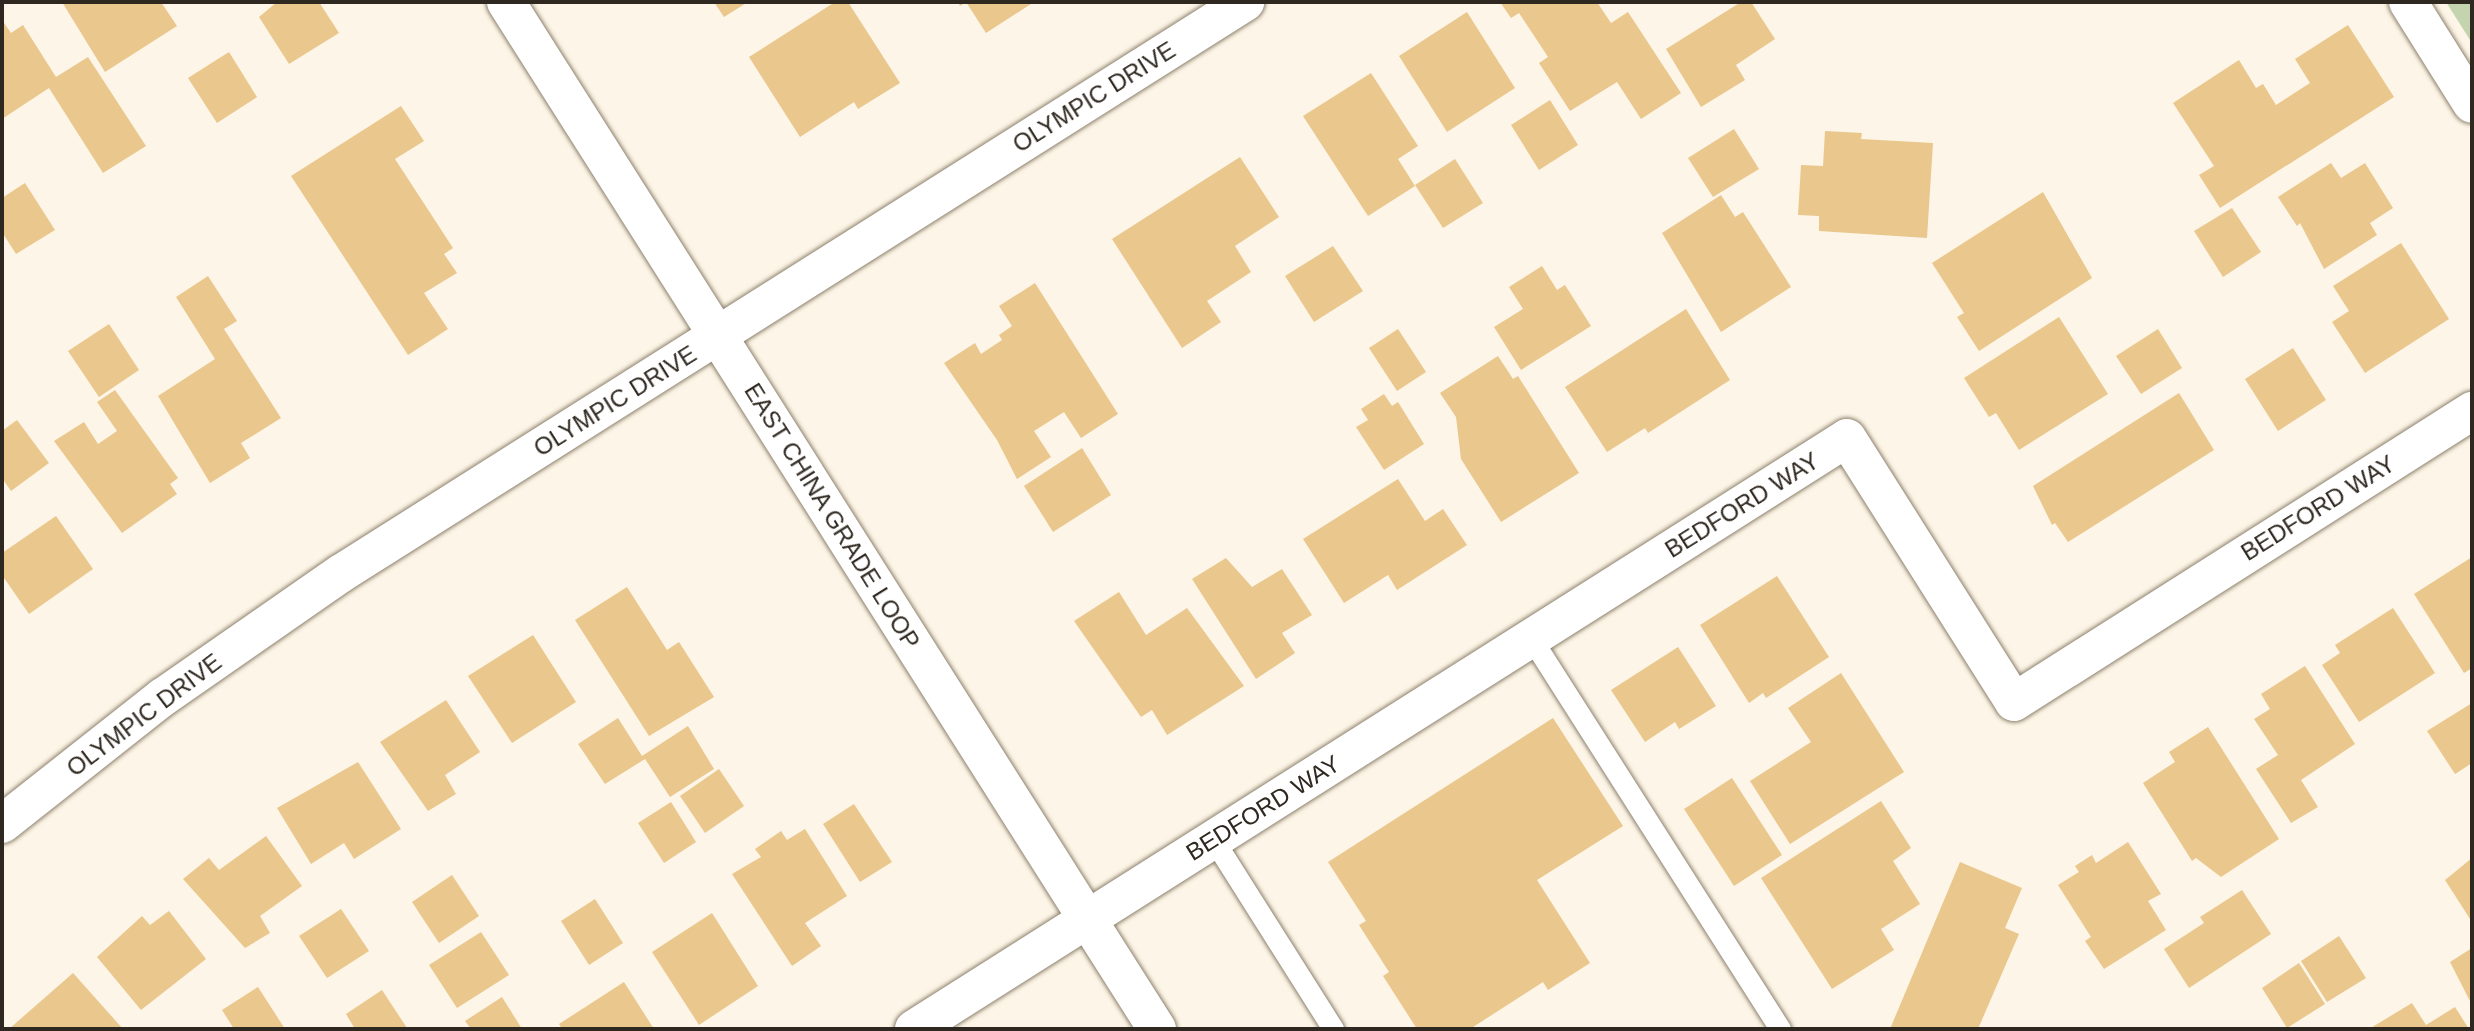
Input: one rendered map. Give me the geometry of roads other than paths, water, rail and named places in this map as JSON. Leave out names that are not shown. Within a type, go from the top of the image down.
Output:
[{"type":"street","name":"EAST CHINA GRADE LOOP","points":[[506,2],[1157,1029]]},
{"type":"street","name":"OLYMPIC DRIVE","points":[[2,824],[163,698],[340,574],[1245,2]]},
{"type":"street","points":[[2408,2],[2472,104]]},
{"type":"street","name":"BEDFORD WAY","points":[[914,1029],[1847,438],[2014,702],[2472,411]]},
{"type":"lane","points":[[1531,638],[1780,1029]]},
{"type":"lane","points":[[1213,839],[1333,1029]]}]
